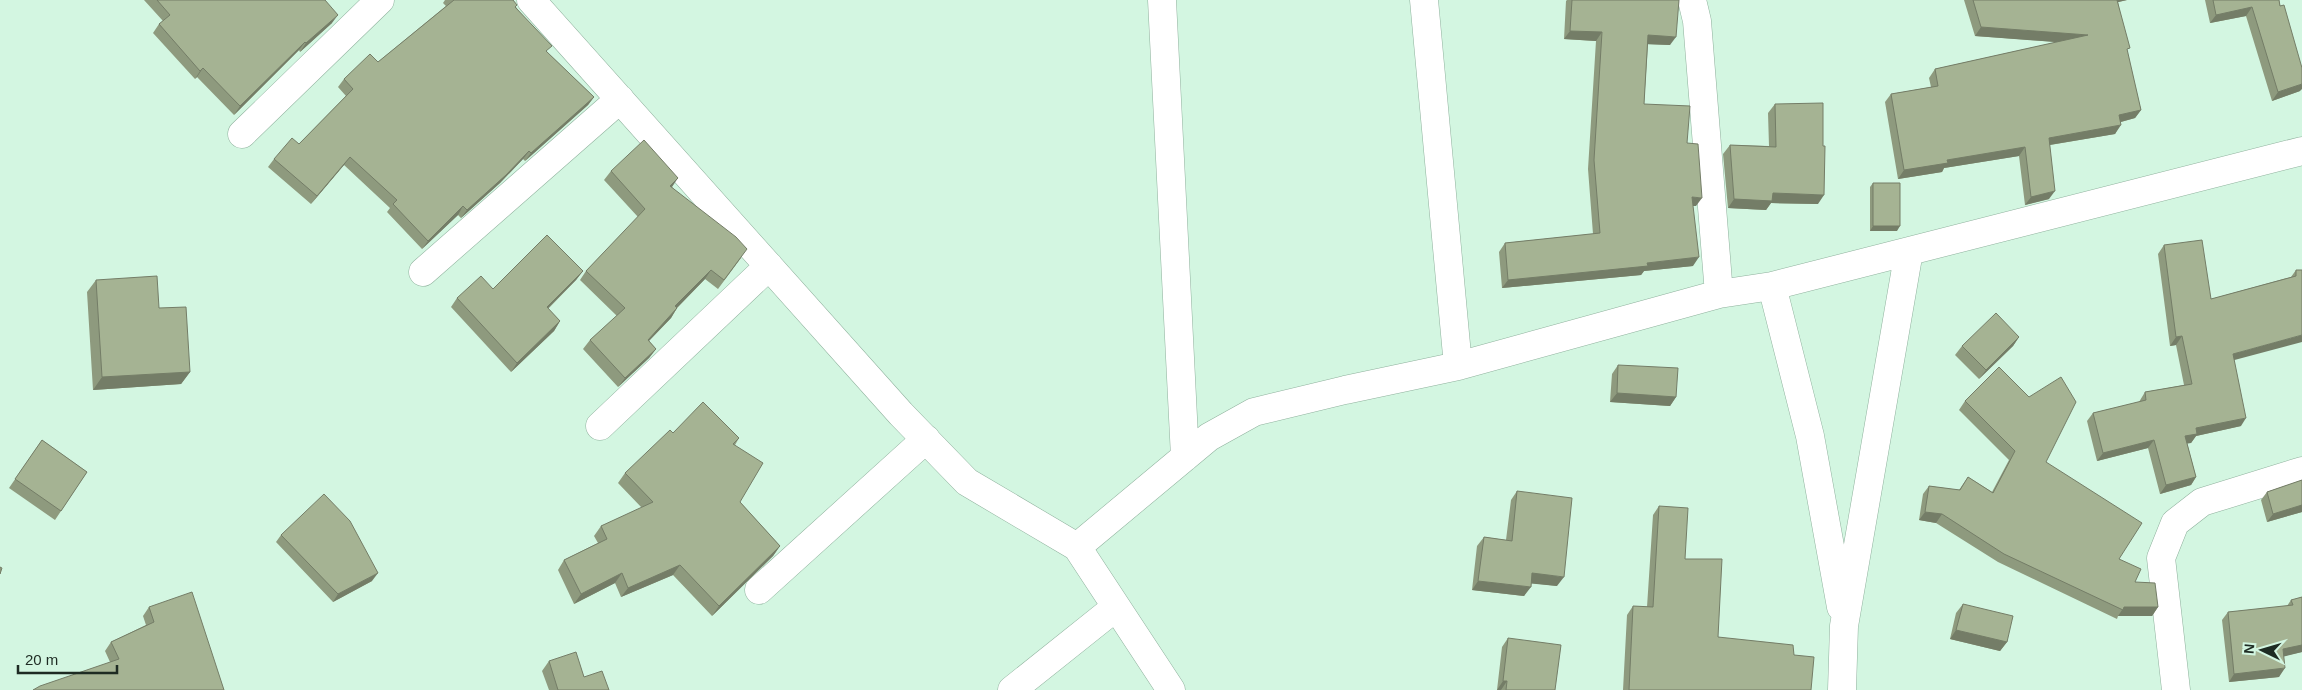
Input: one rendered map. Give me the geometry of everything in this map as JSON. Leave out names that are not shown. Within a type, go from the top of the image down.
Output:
[{"type":"street","points":[[242,134],[380,0]]},
{"type":"street","points":[[531,0],[901,414],[967,482],[1077,547],[1171,690]]},
{"type":"street","points":[[1162,0],[1185,457]]},
{"type":"street","points":[[1424,0],[1458,366]]},
{"type":"street","points":[[1692,0],[1697,21],[1719,294]]},
{"type":"street","points":[[423,272],[620,99]]},
{"type":"street","points":[[1077,547],[1209,437],[1254,412],[1458,366],[1719,294],[1772,286],[2302,151]]},
{"type":"street","points":[[1842,690],[1844,626],[1909,251]]},
{"type":"street","points":[[600,426],[769,266]]},
{"type":"street","points":[[1772,286],[1810,436],[1844,626]]},
{"type":"street","points":[[759,590],[926,439]]},
{"type":"street","points":[[2176,690],[2161,558],[2175,523],[2202,502],[2302,472]]},
{"type":"street","points":[[1012,690],[1116,607]]},
{"type":"building","points":[[157,0],[325,0],[338,15],[305,42],[240,106],[203,68],[200,71],[159,24],[170,15]]},
{"type":"building","points":[[454,0],[513,0],[517,5],[515,7],[552,46],[546,51],[594,97],[531,153],[529,151],[506,175],[467,210],[463,206],[428,241],[393,204],[397,200],[350,157],[317,196],[274,159],[292,138],[299,144],[353,89],[344,79],[370,54],[378,62]]},
{"type":"building","points":[[1572,0],[1679,0],[1676,37],[1648,35],[1644,104],[1690,106],[1687,143],[1698,144],[1702,198],[1692,197],[1699,257],[1647,263],[1648,266],[1508,280],[1505,243],[1600,233],[1594,160],[1602,32],[1570,31]]},
{"type":"building","points":[[1973,0],[2117,0],[2130,48],[2127,49],[2141,110],[2119,115],[2121,125],[2049,138],[2055,191],[2031,197],[2025,147],[1947,160],[1948,163],[1904,170],[1891,94],[1938,86],[1935,69],[2088,35],[1981,27]]},
{"type":"building","points":[[2213,0],[2279,0],[2280,6],[2284,5],[2302,68],[2302,84],[2278,92],[2252,7],[2216,15]]},
{"type":"building","points":[[1823,103],[1823,146],[1825,146],[1824,195],[1773,193],[1772,201],[1734,199],[1730,145],[1776,147],[1775,104]]},
{"type":"building","points":[[644,140],[678,178],[670,186],[736,237],[747,249],[724,280],[711,270],[675,306],[677,308],[648,340],[656,349],[625,378],[590,340],[625,308],[586,271],[645,209],[611,171]]},
{"type":"building","points":[[1873,183],[1900,183],[1900,226],[1873,226]]},
{"type":"building","points":[[547,235],[583,271],[547,307],[560,321],[517,363],[457,298],[481,276],[493,289]]},
{"type":"building","points":[[2202,240],[2211,299],[2296,276],[2296,270],[2302,270],[2302,335],[2233,354],[2246,418],[2196,428],[2197,434],[2185,436],[2196,477],[2166,485],[2154,440],[2103,453],[2093,413],[2146,400],[2145,392],[2192,384],[2182,336],[2176,337],[2164,245]]},
{"type":"building","points":[[157,276],[159,308],[186,307],[190,372],[102,377],[96,280]]},
{"type":"building","points":[[1996,313],[2019,337],[1986,370],[1962,346]]},
{"type":"building","points":[[1618,365],[1678,368],[1676,397],[1617,393]]},
{"type":"building","points":[[1999,367],[2029,397],[2061,377],[2076,402],[2046,462],[2142,523],[2119,559],[2141,569],[2135,582],[2155,583],[2158,607],[2124,607],[2123,610],[2004,554],[1942,514],[1925,512],[1929,486],[1960,490],[1968,477],[1993,493],[2015,451],[1965,401]]},
{"type":"building","points":[[703,402],[739,438],[733,444],[763,463],[740,502],[780,546],[719,606],[680,565],[628,588],[622,573],[581,594],[564,560],[607,539],[601,526],[653,502],[625,473],[670,430],[673,433]]},
{"type":"building","points":[[42,440],[87,472],[61,511],[15,479]]},
{"type":"building","points":[[2302,480],[2302,505],[2273,514],[2267,492]]},
{"type":"building","points":[[1517,491],[1572,498],[1564,577],[1532,573],[1531,587],[1478,581],[1484,537],[1512,541]]},
{"type":"building","points":[[324,494],[350,521],[378,573],[338,594],[281,535]]},
{"type":"building","points":[[1659,506],[1688,508],[1685,559],[1722,559],[1718,637],[1793,645],[1794,655],[1814,657],[1811,690],[1629,690],[1633,606],[1653,607]]},
{"type":"building","points":[[192,592],[224,690],[33,690],[119,659],[111,642],[154,622],[149,607]]},
{"type":"building","points":[[2302,597],[2302,645],[2283,649],[2285,668],[2234,674],[2228,612],[2293,605],[2291,600]]},
{"type":"building","points":[[1963,604],[2013,616],[2007,642],[1956,630]]},
{"type":"building","points":[[1508,638],[1561,645],[1555,690],[1506,690],[1507,681],[1503,681]]},
{"type":"building","points":[[576,652],[584,677],[602,671],[609,690],[558,690],[549,661]]}]
